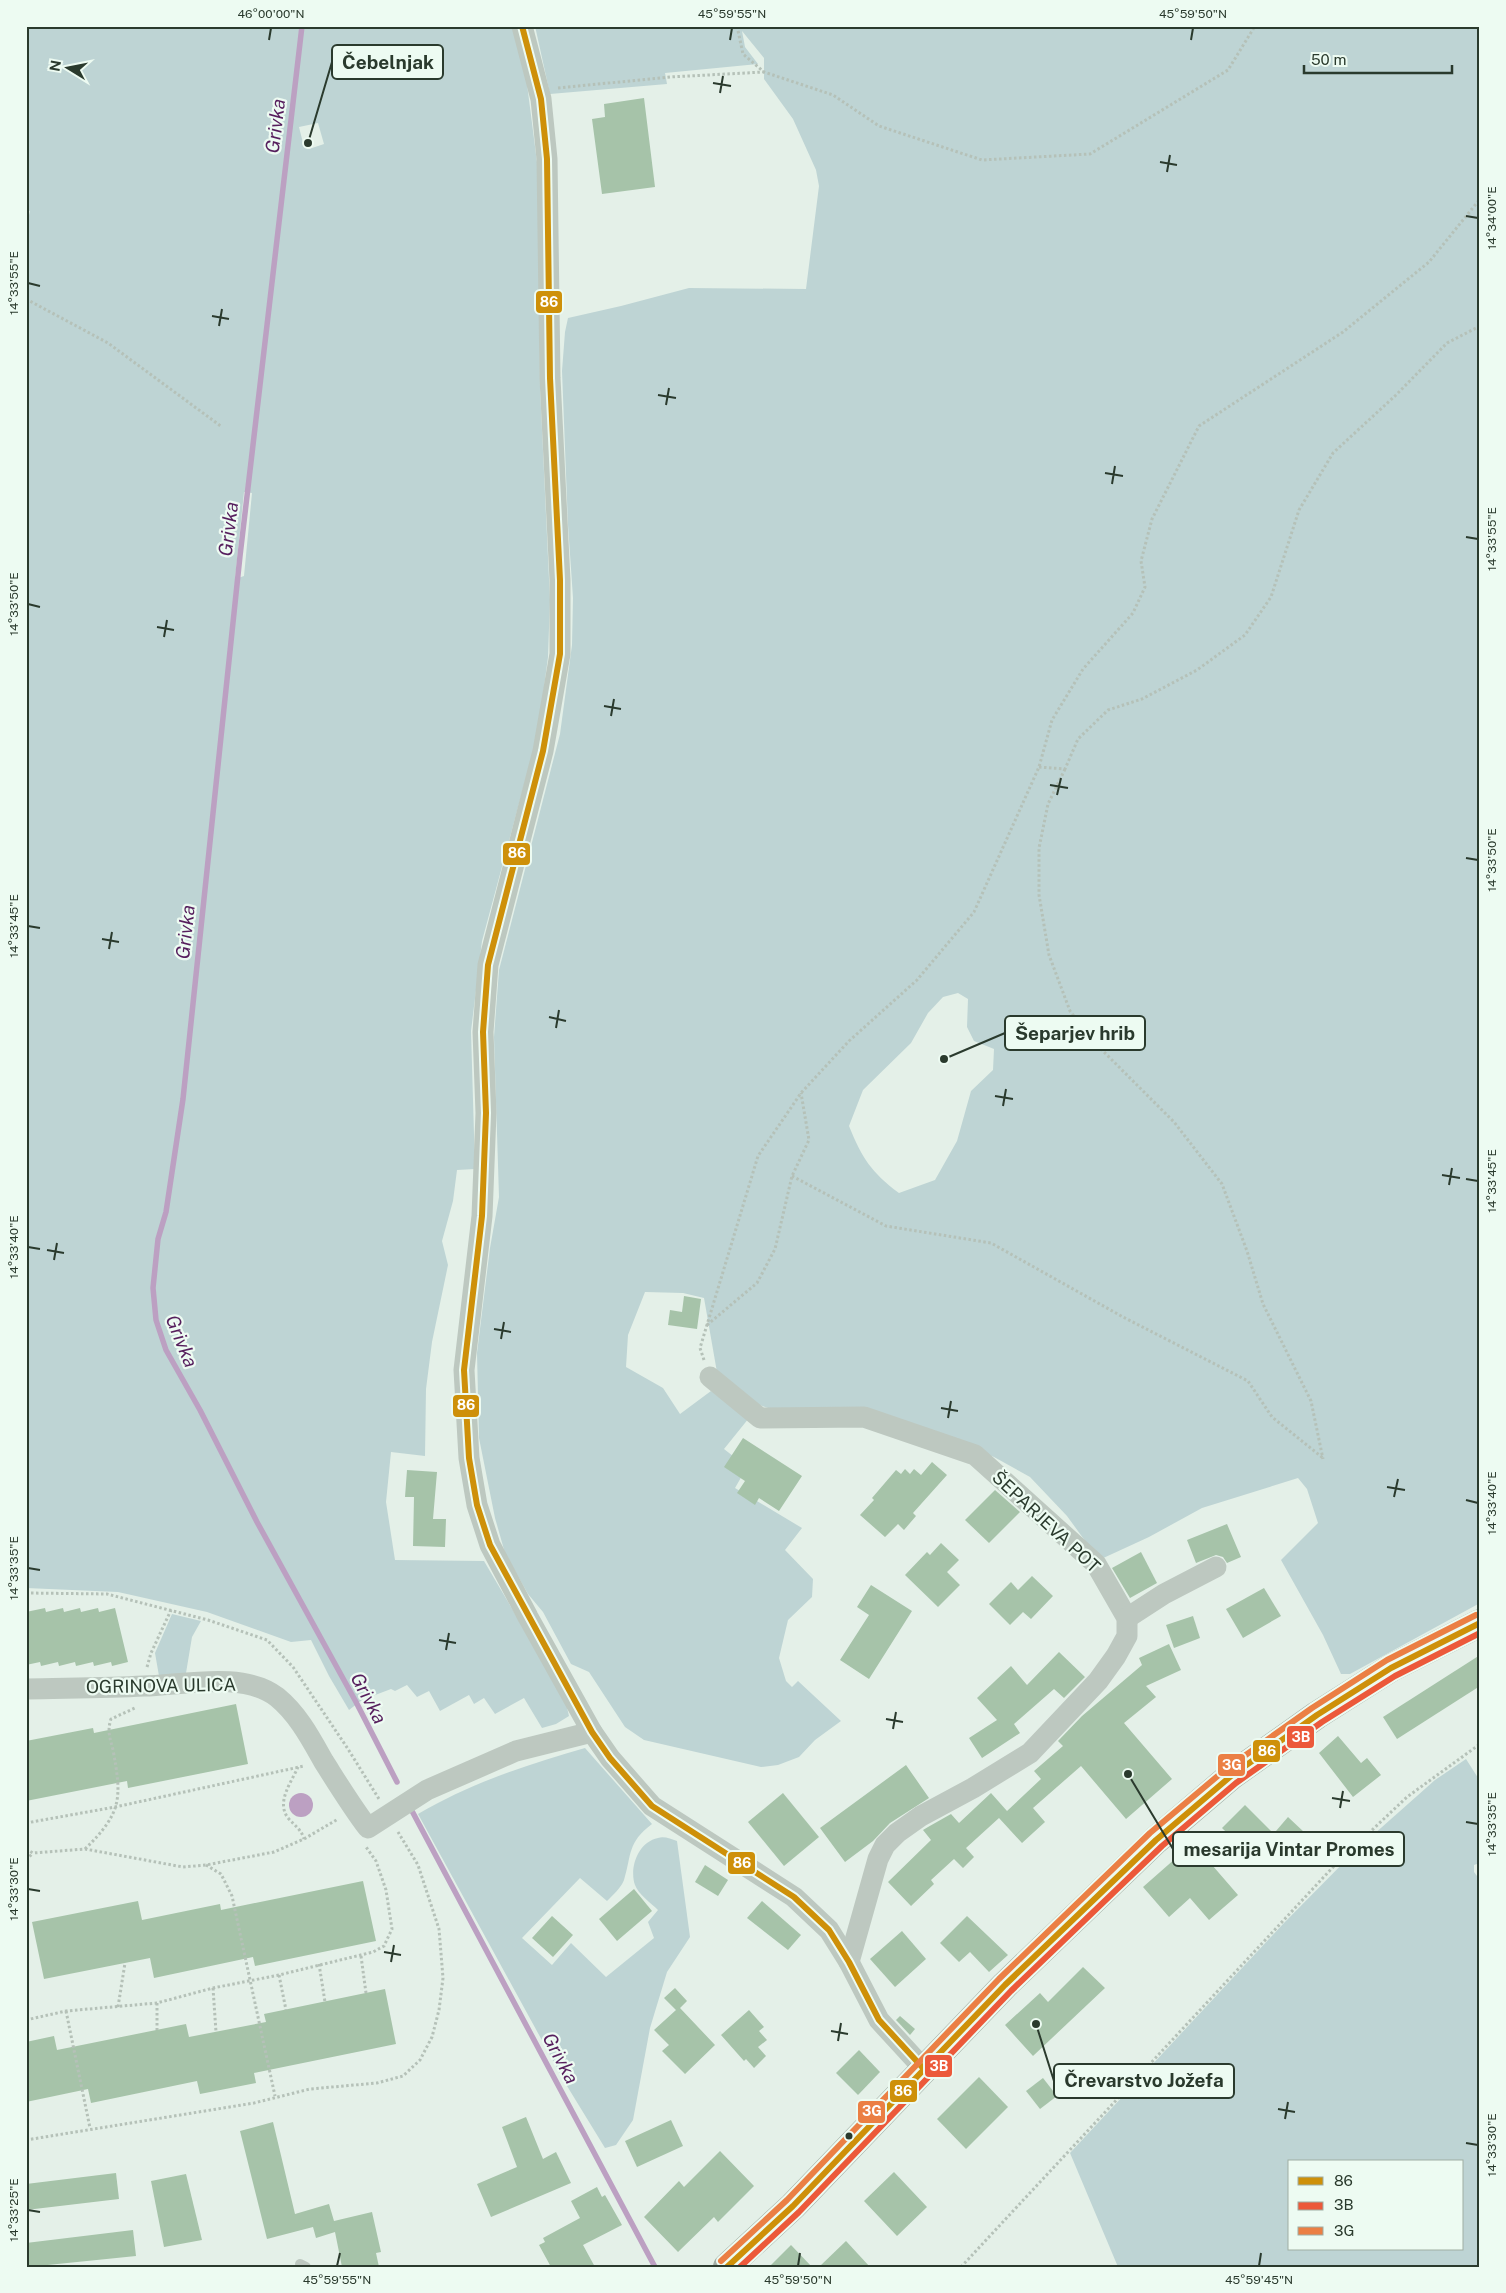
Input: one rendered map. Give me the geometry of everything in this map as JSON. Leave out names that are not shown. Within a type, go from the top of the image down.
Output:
[{"type":"main road","points":[[727,2267],[793,2206],[923,2068],[1005,1985],[1148,1847],[1231,1776],[1317,1715],[1391,1668],[1480,1623]]},
{"type":"street","points":[[522,26],[539,90],[547,159],[550,378],[560,580],[560,654],[543,751],[488,965],[483,1032],[486,1113],[482,1216],[464,1370],[469,1458],[477,1505],[490,1545],[592,1732],[610,1758],[652,1806],[794,1897],[829,1930],[849,1962],[879,2020],[923,2068]]},
{"type":"street","name":"ŠEPARJEVA POT","points":[[710,1377],[760,1418],[864,1417],[975,1455],[1096,1564],[1127,1618]]},
{"type":"street","points":[[849,1962],[878,1859],[885,1845],[897,1833],[921,1816],[1030,1754],[1098,1680],[1116,1656],[1127,1636],[1127,1618],[1164,1594],[1216,1567]]},
{"type":"street","name":"OGRINOVA ULICA","points":[[26,1689],[234,1682],[261,1687],[288,1708],[302,1726],[368,1828],[388,1813],[427,1790],[516,1751],[592,1732]]},
{"type":"path","points":[[737,26],[743,54],[764,72]]},
{"type":"path","points":[[539,90],[670,77],[764,72],[833,95],[878,126],[982,160],[1090,154],[1228,70],[1256,26]]},
{"type":"path","points":[[710,1377],[700,1348],[758,1156],[801,1093],[849,1041],[917,980],[974,912],[1038,767],[1052,720],[1084,669],[1133,614],[1145,587],[1141,561],[1152,519],[1199,426],[1343,332],[1429,262],[1480,199]]},
{"type":"path","points":[[26,299],[108,343],[222,427]]},
{"type":"path","points":[[792,1176],[886,1226],[991,1243],[1131,1321],[1248,1381],[1272,1416],[1323,1459],[1311,1401],[1263,1304],[1247,1251],[1222,1184],[1174,1122],[1094,1042],[1070,1011],[1049,955],[1039,895],[1039,848],[1048,804],[1066,769],[1078,739],[1108,710],[1142,699],[1197,670],[1245,635],[1271,597],[1299,510],[1333,453],[1396,395],[1447,343],[1480,326]]},
{"type":"path","points":[[1038,767],[1066,769]]},
{"type":"path","points":[[707,1325],[756,1283],[775,1249],[792,1176],[809,1140],[801,1093]]},
{"type":"path","points":[[85,1849],[110,1821],[120,1786],[108,1730],[111,1719],[144,1704],[148,1696],[145,1686],[145,1674],[151,1653],[171,1610]]},
{"type":"path","points":[[961,2267],[1334,1866],[1407,1797],[1480,1744]]},
{"type":"path","points":[[26,1824],[115,1807],[298,1767],[321,1757]]},
{"type":"path","points":[[298,1767],[283,1799],[283,1807],[288,1817],[302,1831],[304,1839]]},
{"type":"path","points":[[26,2140],[254,2102],[310,2089],[376,2083],[403,2076],[420,2060],[432,2037],[439,2010],[443,1978],[439,1928],[418,1865],[388,1813]]},
{"type":"path","points":[[26,1849],[33,1853],[85,1849],[184,1867],[206,1865],[274,1852],[304,1839],[344,1816]]},
{"type":"path","points":[[26,2020],[66,2011],[157,2003],[249,1980],[279,1976],[319,1964],[373,1952],[384,1946],[392,1929],[386,1890],[376,1861],[365,1846]]},
{"type":"path","points":[[26,1860],[33,1853]]},
{"type":"path","points":[[206,1865],[221,1874],[232,1896],[275,2096]]},
{"type":"path","points":[[360,1956],[366,1993]]},
{"type":"path","points":[[118,2007],[125,1963]]},
{"type":"path","points":[[319,1964],[325,2002]]},
{"type":"path","points":[[279,1976],[286,2010]]},
{"type":"path","points":[[213,1988],[216,2032]]},
{"type":"path","points":[[157,2003],[157,2030]]},
{"type":"path","points":[[66,2011],[90,2128]]},
{"type":"shaded area","points":[[26,26],[515,26],[523,53],[538,170],[540,387],[550,600],[548,657],[538,733],[482,941],[471,1031],[475,1169],[457,1170],[453,1201],[442,1241],[448,1265],[432,1342],[426,1389],[425,1456],[391,1452],[386,1502],[395,1560],[484,1561],[565,1699],[569,1716],[556,1724],[542,1728],[524,1698],[495,1714],[484,1698],[474,1704],[469,1695],[440,1711],[429,1691],[417,1697],[407,1685],[395,1691],[391,1689],[362,1700],[349,1710],[311,1640],[291,1642],[207,1612],[118,1592],[26,1588],[26,227],[30,211],[26,210]],"holes":[[[318,123],[324,144],[309,149],[304,147],[299,127]],[[244,492],[252,493],[244,576],[235,579]]]},
{"type":"shaded area","points":[[535,26],[1480,26],[1480,1603],[1350,1674],[1341,1674],[1323,1635],[1281,1560],[1318,1523],[1307,1489],[1298,1478],[1202,1508],[1149,1537],[1099,1560],[1067,1516],[1030,1477],[994,1457],[940,1435],[787,1414],[756,1404],[718,1378],[704,1298],[683,1293],[645,1292],[628,1335],[626,1367],[663,1388],[680,1414],[711,1391],[749,1418],[724,1449],[747,1467],[735,1488],[802,1528],[785,1550],[813,1579],[812,1597],[788,1620],[779,1658],[786,1681],[792,1687],[798,1681],[841,1721],[815,1740],[799,1757],[778,1765],[761,1767],[644,1740],[625,1727],[589,1672],[571,1664],[543,1612],[528,1594],[505,1553],[495,1518],[479,1438],[477,1353],[490,1248],[499,1197],[494,1037],[499,970],[560,734],[572,645],[573,598],[562,371],[565,332],[568,318],[689,288],[806,289],[819,186],[816,170],[793,119],[764,79],[764,58],[742,31],[745,47],[758,64],[665,73],[667,84],[550,94]],"holes":[[[958,993],[968,999],[967,1027],[974,1041],[994,1049],[993,1070],[971,1091],[957,1141],[935,1180],[899,1193],[868,1164],[849,1126],[863,1090],[911,1043],[928,1013],[943,997]]]},
{"type":"shaded area","points":[[172,1614],[201,1621],[192,1637],[186,1673],[159,1676],[155,1653]]},
{"type":"shaded area","points":[[585,1748],[652,1824],[634,1843],[623,1883],[607,1901],[580,1878],[522,1938],[552,1965],[571,1943],[606,1977],[654,1938],[648,1922],[658,1910],[642,1895],[635,1885],[633,1871],[640,1850],[651,1840],[663,1837],[677,1841],[690,1937],[667,1972],[650,2028],[633,2120],[616,2145],[605,2148],[567,2086],[418,1814],[458,1793],[499,1776]]},
{"type":"shaded area","points":[[1466,1759],[1480,1781],[1480,1863],[1474,1865],[1474,1872],[1480,1880],[1480,2266],[1118,2267],[1070,2153],[1283,1924],[1355,1851],[1435,1780]]},
{"type":"shaded area","points":[[301,1793],[310,1796],[313,1805],[310,1814],[301,1817],[292,1814],[289,1805],[292,1796]]},
{"type":"building","points":[[644,98],[655,187],[602,194],[592,119],[605,117],[604,104]]},
{"type":"building","points":[[684,1296],[701,1299],[697,1329],[668,1325],[670,1310],[682,1312]]},
{"type":"building","points":[[743,1438],[802,1476],[779,1511],[759,1498],[755,1505],[737,1493],[745,1481],[724,1467]]},
{"type":"building","points":[[932,1462],[947,1475],[913,1513],[916,1516],[904,1530],[898,1524],[885,1537],[860,1515],[874,1500],[872,1498],[896,1470],[901,1474],[905,1469],[910,1474],[914,1469],[921,1475]]},
{"type":"building","points":[[407,1470],[437,1472],[433,1519],[446,1519],[445,1547],[413,1546],[414,1497],[405,1497]]},
{"type":"building","points":[[995,1490],[1020,1512],[989,1543],[965,1520]]},
{"type":"building","points":[[1227,1524],[1241,1557],[1227,1563],[1223,1557],[1216,1555],[1196,1563],[1187,1540]]},
{"type":"building","points":[[941,1543],[959,1560],[947,1572],[960,1585],[938,1607],[905,1575],[927,1552],[930,1555]]},
{"type":"building","points":[[1141,1552],[1157,1583],[1130,1598],[1112,1568]]},
{"type":"building","points":[[1032,1576],[1053,1596],[1031,1619],[1023,1612],[1010,1625],[989,1604],[1011,1582],[1018,1590]]},
{"type":"building","points":[[871,1585],[912,1611],[869,1679],[840,1660],[869,1615],[857,1607]]},
{"type":"building","points":[[1264,1588],[1281,1616],[1243,1638],[1226,1609]]},
{"type":"building","points":[[45,1608],[46,1612],[63,1608],[64,1612],[80,1608],[81,1612],[98,1608],[99,1612],[115,1608],[128,1662],[112,1666],[111,1662],[94,1666],[93,1662],[76,1666],[75,1662],[59,1666],[58,1662],[41,1666],[40,1662],[26,1665],[26,1612]]},
{"type":"building","points":[[1193,1616],[1200,1638],[1174,1648],[1166,1625]]},
{"type":"building","points":[[1169,1644],[1181,1670],[1146,1686],[1156,1697],[1124,1723],[1172,1779],[1126,1819],[1081,1766],[1033,1808],[1045,1822],[1022,1843],[999,1818],[966,1848],[974,1857],[963,1868],[954,1859],[931,1880],[934,1884],[911,1906],[888,1882],[931,1840],[923,1830],[928,1827],[951,1814],[959,1823],[991,1793],[1007,1811],[1041,1779],[1034,1771],[1063,1746],[1058,1741],[1082,1716],[1142,1665],[1139,1658]]},
{"type":"building","points":[[1059,1652],[1085,1677],[1064,1698],[1054,1689],[1014,1724],[1020,1733],[982,1758],[969,1738],[997,1720],[977,1698],[1011,1666],[1027,1685]]},
{"type":"building","points":[[1480,1655],[1480,1686],[1397,1739],[1383,1717]]},
{"type":"building","points":[[236,1704],[248,1764],[128,1788],[127,1781],[26,1801],[26,1741],[93,1728],[94,1733]]},
{"type":"building","points":[[1338,1736],[1361,1763],[1367,1758],[1381,1775],[1353,1797],[1319,1753]]},
{"type":"building","points":[[906,1765],[929,1798],[890,1823],[873,1841],[845,1862],[820,1828]]},
{"type":"building","points":[[783,1793],[819,1837],[784,1866],[748,1822]]},
{"type":"building","points":[[1245,1805],[1283,1843],[1261,1866],[1222,1828]]},
{"type":"building","points":[[1288,1817],[1305,1833],[1292,1847],[1276,1831]]},
{"type":"building","points":[[1193,1843],[1238,1895],[1209,1920],[1190,1898],[1169,1917],[1143,1887]]},
{"type":"building","points":[[705,1865],[728,1880],[718,1896],[695,1882]]},
{"type":"building","points":[[363,1881],[376,1941],[255,1966],[253,1957],[154,1978],[150,1958],[44,1979],[32,1922],[138,1901],[142,1920],[220,1904],[221,1910]]},
{"type":"building","points":[[634,1889],[652,1911],[617,1941],[599,1919]]},
{"type":"building","points":[[762,1901],[801,1935],[788,1950],[747,1918]]},
{"type":"building","points":[[552,1916],[573,1935],[553,1957],[532,1938]]},
{"type":"building","points":[[967,1916],[1008,1955],[989,1972],[970,1952],[959,1962],[940,1943]]},
{"type":"building","points":[[902,1931],[926,1959],[895,1987],[870,1959]]},
{"type":"building","points":[[1083,1967],[1105,1988],[1033,2056],[1005,2025],[1040,1993],[1048,2002]]},
{"type":"building","points":[[675,1988],[687,2001],[680,2008],[715,2045],[685,2074],[662,2051],[669,2045],[654,2030],[676,2010],[664,1998]]},
{"type":"building","points":[[385,1989],[396,2044],[254,2073],[256,2083],[200,2094],[197,2081],[91,2103],[88,2089],[26,2102],[26,2042],[54,2036],[57,2050],[186,2024],[189,2037],[266,2022],[264,2014]]},
{"type":"building","points":[[749,2010],[764,2027],[759,2031],[767,2040],[758,2047],[766,2056],[754,2068],[746,2059],[744,2061],[721,2035]]},
{"type":"building","points":[[900,2016],[915,2029],[910,2035],[896,2020]]},
{"type":"building","points":[[859,2050],[880,2072],[858,2095],[836,2073]]},
{"type":"building","points":[[979,2077],[1008,2107],[966,2149],[937,2119]]},
{"type":"building","points":[[1043,2078],[1057,2096],[1040,2109],[1026,2091]]},
{"type":"building","points":[[526,2117],[543,2159],[556,2152],[571,2183],[491,2217],[477,2184],[517,2167],[502,2127]]},
{"type":"building","points":[[671,2120],[683,2146],[637,2167],[625,2141]]},
{"type":"building","points":[[273,2122],[295,2214],[329,2204],[334,2221],[372,2212],[381,2252],[376,2253],[379,2267],[342,2267],[335,2232],[316,2238],[313,2227],[267,2239],[240,2131]]},
{"type":"building","points":[[720,2151],[754,2186],[718,2222],[714,2217],[678,2252],[644,2217],[679,2181],[684,2187]]},
{"type":"building","points":[[894,2172],[927,2207],[897,2236],[864,2201]]},
{"type":"building","points":[[116,2173],[119,2199],[26,2210],[26,2184]]},
{"type":"building","points":[[186,2174],[202,2240],[164,2247],[151,2181]]},
{"type":"building","points":[[597,2187],[602,2197],[605,2195],[622,2225],[583,2245],[595,2267],[551,2267],[539,2245],[545,2242],[543,2238],[580,2218],[571,2201]]},
{"type":"building","points":[[133,2230],[136,2256],[28,2267],[26,2243]]},
{"type":"building","points":[[846,2241],[870,2267],[819,2267]]},
{"type":"building","points":[[791,2245],[812,2267],[769,2267]]},
{"type":"waterway","name":"Grivka","points":[[302,26],[240,556],[183,1099],[166,1212],[158,1239],[153,1288],[156,1320],[166,1350],[200,1410],[257,1522],[356,1702],[397,1782]]},
{"type":"waterway","name":"Grivka","points":[[412,1811],[655,2267]]},
{"type":"transit line","name":"86","points":[[522,26],[541,99],[547,159],[550,378],[560,580],[560,654],[543,751],[488,965],[483,1032],[486,1113],[482,1216],[464,1370],[469,1458],[477,1505],[490,1545],[592,1732],[610,1758],[652,1806],[794,1897],[829,1930],[849,1962],[879,2020],[923,2068]]},
{"type":"transit line","name":"3G","points":[[721,2261],[787,2200],[999,1979],[1150,1833],[1226,1769],[1312,1708],[1387,1660],[1476,1615]]},
{"type":"transit line","name":"86","points":[[727,2267],[793,2206],[1005,1985],[1156,1840],[1231,1776],[1317,1715],[1391,1668],[1480,1623]]},
{"type":"transit line","name":"3B","points":[[740,2267],[799,2212],[1011,1991],[1162,1846],[1236,1783],[1322,1722],[1395,1676],[1480,1633]]},
{"type":"place","name":"Čebelnjak","points":[[308,143]]},
{"type":"place","name":"Šeparjev hrib","points":[[944,1059]]},
{"type":"place","name":"mesarija Vintar Promes","points":[[1128,1774]]},
{"type":"place","name":"Črevarstvo Jožefa","points":[[1036,2024]]}]
